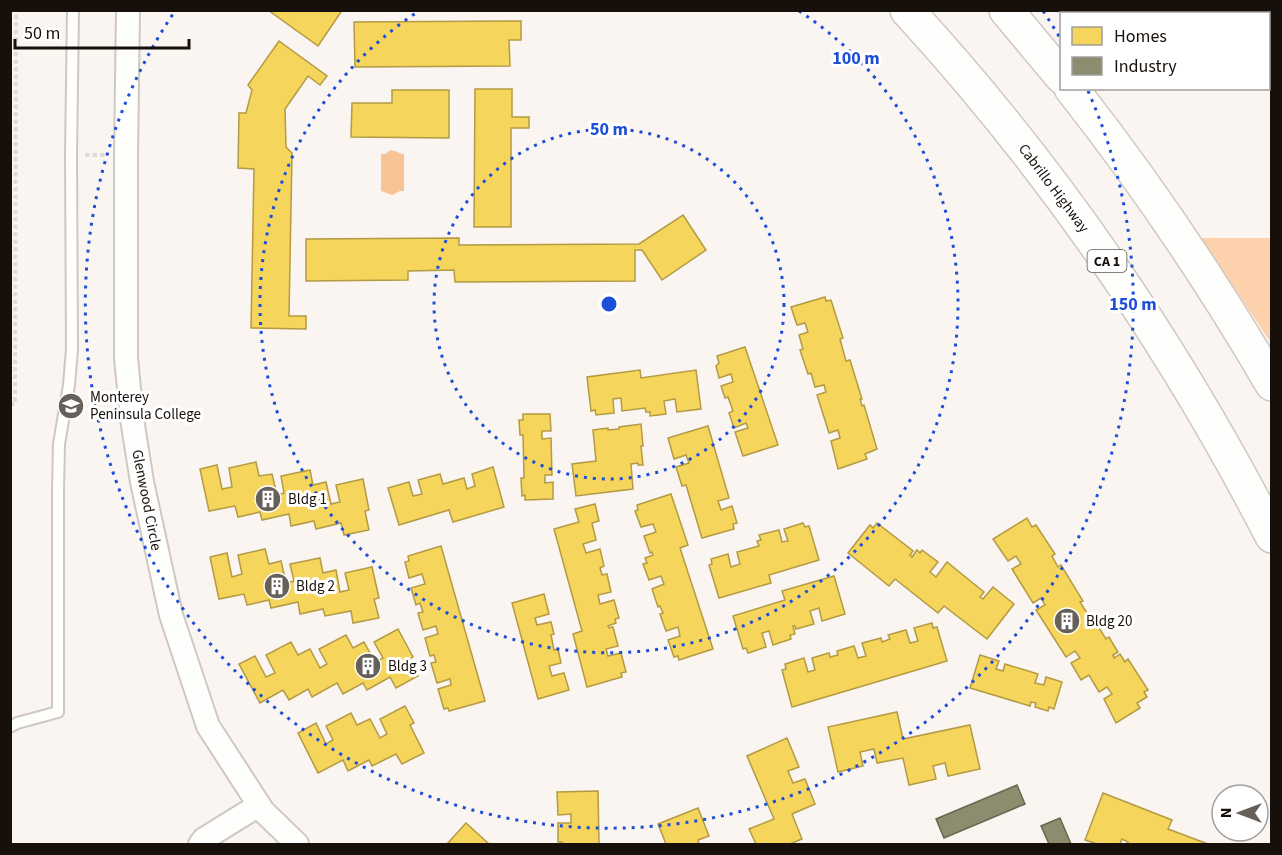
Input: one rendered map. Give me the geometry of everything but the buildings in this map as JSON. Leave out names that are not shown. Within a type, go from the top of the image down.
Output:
[{"type":"highway","name":"Cabrillo Highway","points":[[907,10],[1022,145],[1135,301],[1189,387],[1272,536]]},
{"type":"highway","points":[[1006,10],[1060,75]]},
{"type":"highway","points":[[1072,90],[1181,240],[1237,325],[1272,384]]},
{"type":"street","name":"Glenwood Circle","points":[[128,10],[126,358],[138,455],[171,615],[208,726],[263,811],[297,844]]},
{"type":"street","points":[[200,844],[204,839],[259,805]]},
{"type":"lane","points":[[10,727],[58,712],[59,444],[69,386],[72,349],[72,10]]},
{"type":"path","points":[[10,404],[15,404],[16,10]]},
{"type":"path","points":[[71,155],[112,155]]},
{"type":"shaded area","points":[[10,11],[12,11],[11,393],[10,393]]},
{"type":"shaded area","points":[[389,151],[404,154],[404,191],[392,195],[381,191],[381,154]]},
{"type":"shaded area","points":[[1201,238],[1271,238],[1271,343]]},
{"type":"place","name":"Monterey Peninsula College","points":[[71,406]]},
{"type":"place","name":"Bldg 1","points":[[268,499]]},
{"type":"place","name":"Bldg 2","points":[[277,586]]},
{"type":"place","name":"Bldg 20","points":[[1067,621]]},
{"type":"place","name":"Bldg 3","points":[[368,666]]}]
